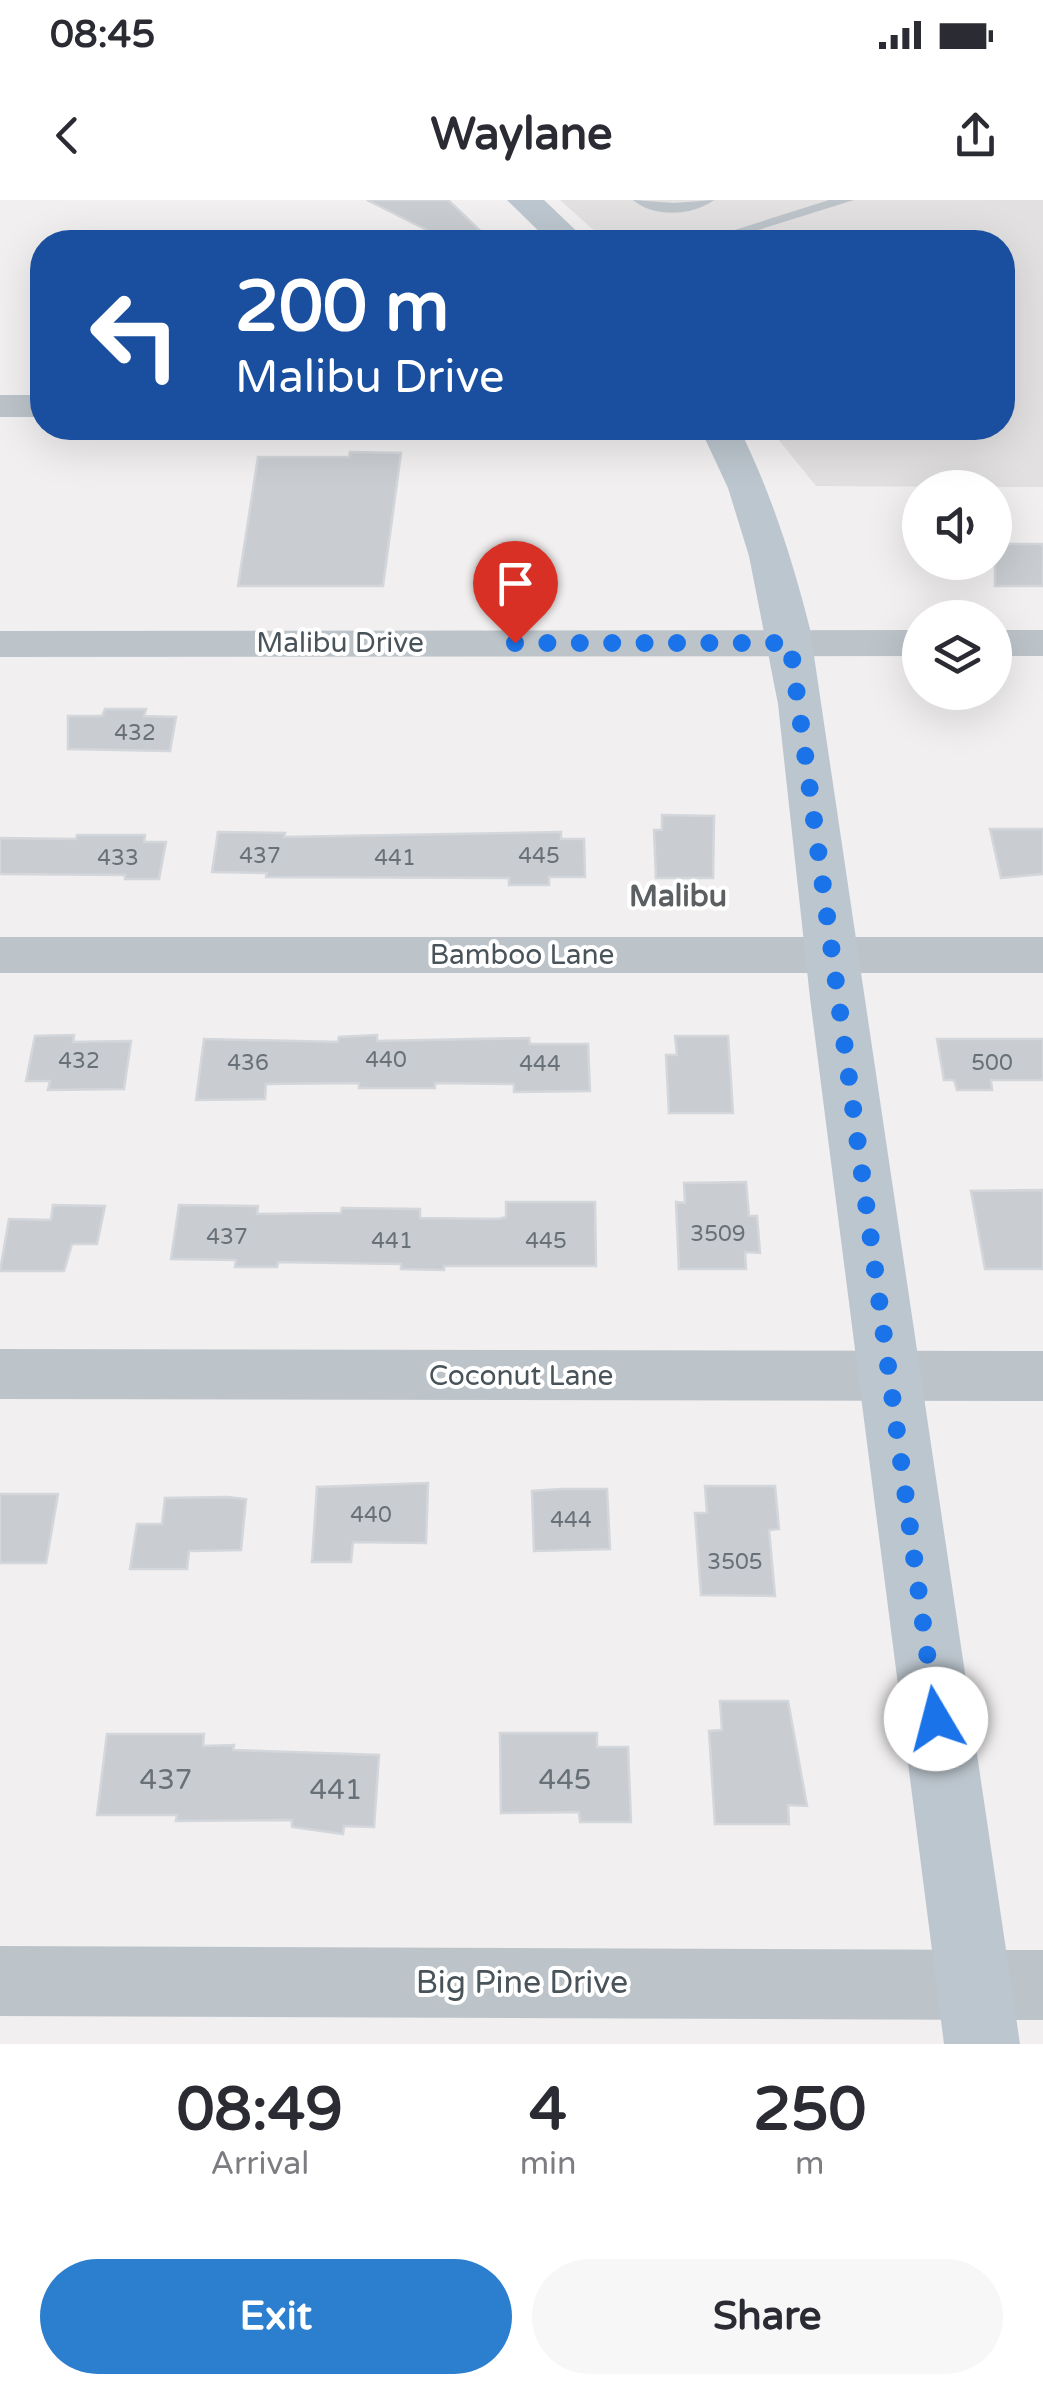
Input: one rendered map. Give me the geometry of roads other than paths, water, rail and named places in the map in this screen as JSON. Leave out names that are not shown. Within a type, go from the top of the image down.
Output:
[{"type":"street","points":[[524,200],[557,230]]},
{"type":"street","points":[[0,406],[30,406]]},
{"type":"street","points":[[726,440],[736,457],[765,541],[790,643],[978,2014]]},
{"type":"street","name":"Malibu Drive","points":[[0,644],[902,643]]},
{"type":"street","points":[[1012,643],[1043,643]]},
{"type":"street","name":"Bamboo Lane","points":[[0,955],[1043,955]]},
{"type":"street","name":"Coconut Lane","points":[[0,1374],[1043,1376]]},
{"type":"street","name":"Big Pine Drive","points":[[0,1981],[978,2014],[1043,1985]]},
{"type":"lane","points":[[641,200],[658,208],[678,208],[706,200]]},
{"type":"lane","points":[[745,230],[846,200]]},
{"type":"district","name":"Malibu","points":[[678,896]]}]
